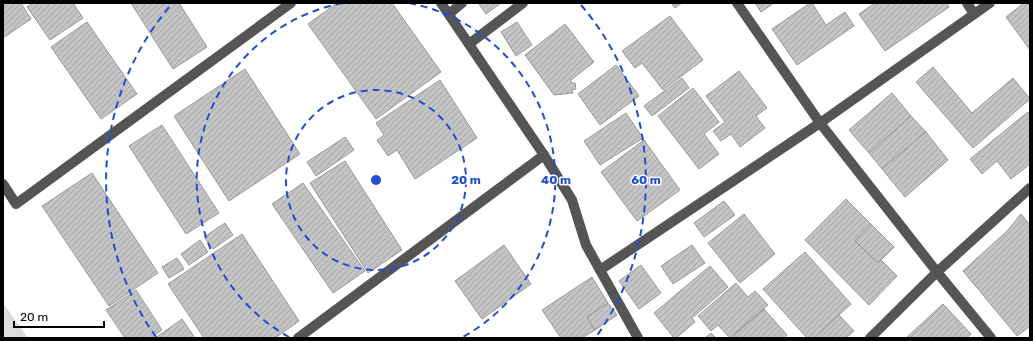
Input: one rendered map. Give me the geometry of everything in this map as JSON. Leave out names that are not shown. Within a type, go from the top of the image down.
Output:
[{"type":"street","points":[[3,184],[16,204],[291,3]]},
{"type":"street","points":[[441,3],[544,155],[572,200],[586,245],[638,338]]},
{"type":"street","points":[[449,14],[462,3]]},
{"type":"street","points":[[469,44],[524,3]]},
{"type":"street","points":[[737,3],[820,124],[991,338]]},
{"type":"street","points":[[967,3],[974,14]]},
{"type":"street","points":[[600,270],[820,124],[990,3]]},
{"type":"street","points":[[298,338],[544,155]]},
{"type":"street","points":[[870,338],[937,272],[1030,188]]},
{"type":"shaded area","points":[[3,303],[28,338],[3,338]]},
{"type":"building","points":[[3,3],[21,3],[31,19],[3,38]]},
{"type":"building","points":[[33,3],[73,3],[83,18],[50,40],[27,7]]},
{"type":"building","points":[[131,3],[179,3],[207,47],[173,69]]},
{"type":"building","points":[[337,3],[392,3],[441,72],[376,119],[308,24]]},
{"type":"building","points":[[478,3],[501,3],[486,14]]},
{"type":"building","points":[[671,3],[682,3],[675,8]]},
{"type":"building","points":[[755,3],[774,3],[761,12]]},
{"type":"building","points":[[812,3],[826,25],[845,12],[854,26],[797,65],[772,29]]},
{"type":"building","points":[[875,3],[947,3],[949,7],[885,51],[859,14]]},
{"type":"building","points":[[1024,3],[1030,3],[1030,50],[1006,17]]},
{"type":"building","points":[[670,16],[703,60],[663,90],[642,63],[635,68],[622,51]]},
{"type":"building","points":[[87,22],[137,94],[101,119],[51,47]]},
{"type":"building","points":[[517,22],[532,45],[516,56],[501,32]]},
{"type":"building","points":[[565,24],[594,62],[571,80],[571,83],[575,83],[576,89],[572,90],[573,93],[554,95],[525,55]]},
{"type":"building","points":[[616,65],[639,96],[600,125],[578,94]]},
{"type":"building","points":[[933,67],[972,113],[1013,78],[1030,99],[973,148],[916,82]]},
{"type":"building","points":[[245,69],[300,154],[229,201],[174,116]]},
{"type":"building","points":[[739,71],[767,108],[756,116],[765,128],[740,147],[731,134],[721,141],[713,131],[725,122],[706,96]]},
{"type":"building","points":[[682,78],[689,88],[652,116],[644,106]]},
{"type":"building","points":[[440,80],[477,138],[415,179],[397,150],[388,156],[377,140],[384,135],[376,123]]},
{"type":"building","points":[[693,88],[719,122],[704,134],[719,154],[699,169],[658,116]]},
{"type":"building","points":[[892,93],[911,116],[869,153],[849,130]]},
{"type":"building","points":[[1028,112],[1030,114],[1030,164],[1011,179],[997,161],[982,174],[970,159]]},
{"type":"building","points":[[626,113],[643,138],[600,165],[584,141]]},
{"type":"building","points":[[911,116],[926,132],[882,169],[869,153]]},
{"type":"building","points":[[162,125],[219,213],[186,234],[129,146]]},
{"type":"building","points":[[926,132],[948,160],[905,197],[882,169]]},
{"type":"building","points":[[345,137],[354,150],[316,176],[307,162]]},
{"type":"building","points":[[644,140],[680,190],[637,221],[601,172]]},
{"type":"building","points":[[345,161],[402,250],[368,273],[310,183]]},
{"type":"building","points":[[92,173],[158,273],[109,306],[42,206]]},
{"type":"building","points":[[303,183],[365,271],[333,293],[272,204]]},
{"type":"building","points":[[846,199],[871,224],[855,241],[878,263],[881,260],[897,276],[869,305],[805,240]]},
{"type":"building","points":[[724,201],[735,215],[704,237],[694,223]]},
{"type":"building","points":[[744,214],[775,254],[740,283],[708,243]]},
{"type":"building","points":[[1021,214],[1030,225],[1030,326],[1017,336],[963,271],[1007,231]]},
{"type":"building","points":[[225,223],[233,235],[213,249],[204,237]]},
{"type":"building","points":[[871,224],[894,247],[878,263],[855,241]]},
{"type":"building","points":[[242,234],[299,321],[275,338],[204,338],[168,284]]},
{"type":"building","points":[[200,240],[208,252],[189,265],[181,254]]},
{"type":"building","points":[[504,245],[531,284],[482,319],[455,281]]},
{"type":"building","points":[[692,245],[705,263],[673,284],[661,266]]},
{"type":"building","points":[[805,252],[851,304],[814,338],[807,338],[763,289]]},
{"type":"building","points":[[177,258],[184,269],[169,278],[162,267]]},
{"type":"building","points":[[641,265],[661,293],[639,309],[619,281]]},
{"type":"building","points":[[710,266],[728,287],[692,318],[695,322],[676,338],[674,338],[654,313]]},
{"type":"building","points":[[592,277],[608,303],[587,317],[595,330],[582,338],[561,338],[542,310]]},
{"type":"building","points":[[736,283],[748,297],[755,291],[768,305],[730,338],[718,325],[711,331],[698,316]]},
{"type":"building","points":[[136,290],[162,330],[151,338],[125,338],[106,310]]},
{"type":"building","points":[[608,303],[617,315],[595,330],[587,317]]},
{"type":"building","points":[[943,304],[971,334],[967,338],[906,338]]},
{"type":"building","points":[[764,309],[787,335],[784,338],[731,338]]},
{"type":"building","points":[[839,315],[854,331],[846,338],[814,338]]},
{"type":"building","points":[[182,319],[195,338],[155,338]]},
{"type":"building","points":[[711,333],[716,338],[705,338]]}]
